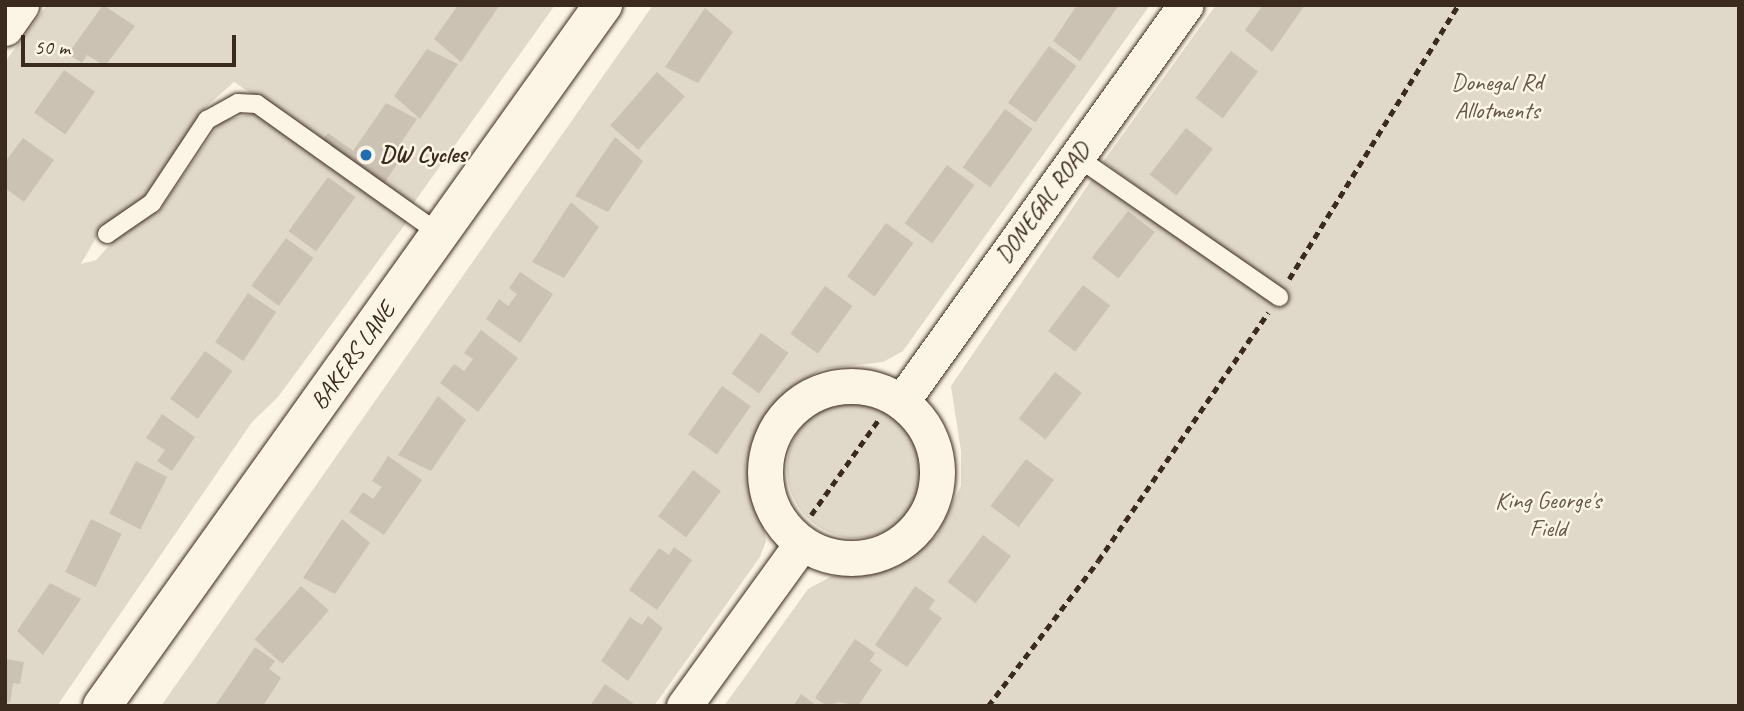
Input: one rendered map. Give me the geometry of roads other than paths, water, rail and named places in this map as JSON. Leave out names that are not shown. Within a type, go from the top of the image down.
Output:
[{"type":"street","points":[[5,28],[21,5]]},
{"type":"street","name":"BAKERS LANE","points":[[102,706],[603,5]]},
{"type":"street","name":"DONEGAL ROAD","points":[[898,399],[1077,157],[1185,5]]},
{"type":"street","points":[[840,386],[873,388],[898,399],[926,429],[936,455],[938,478],[930,507],[912,533],[892,549],[862,558],[838,558],[798,541],[775,513],[765,475],[768,446],[782,420],[818,392],[840,386]]},
{"type":"street","points":[[684,706],[798,541]]},
{"type":"lane","points":[[107,234],[152,203],[207,120],[238,103],[257,104],[440,234]]},
{"type":"lane","points":[[1077,157],[1279,297]]},
{"type":"place","name":"DW Cycles","points":[[366,155]]},
{"type":"park label","name":"Donegal Rd Allotments","points":[[1497,97]]},
{"type":"park label","name":"King George's Field","points":[[1548,515]]}]
